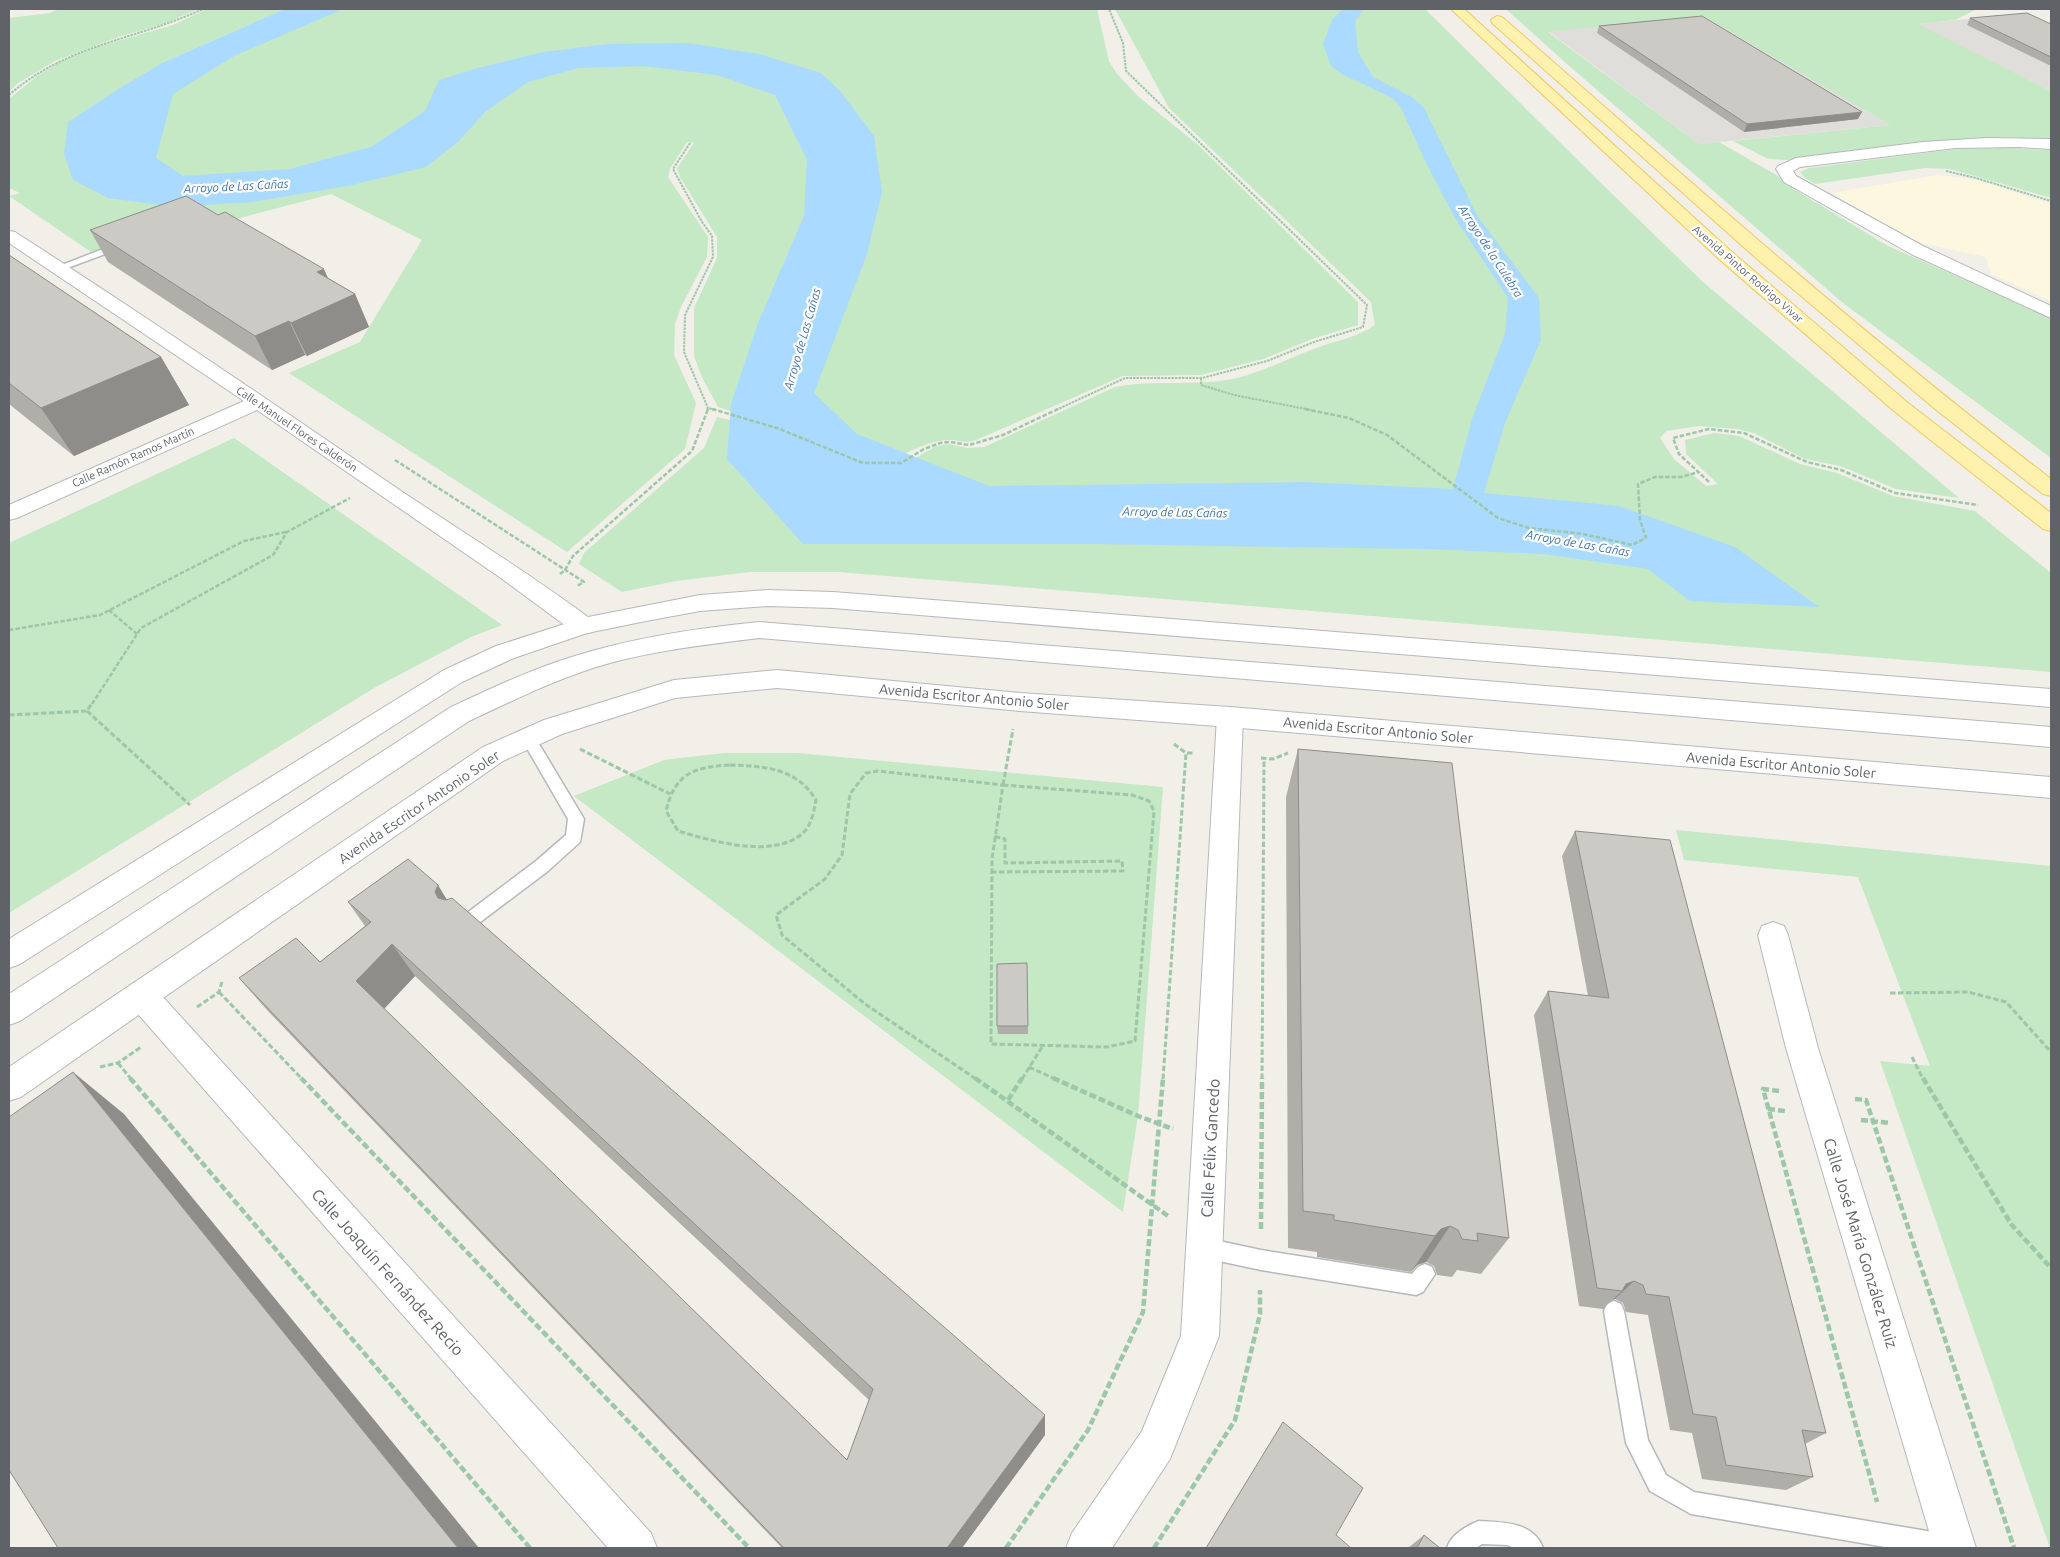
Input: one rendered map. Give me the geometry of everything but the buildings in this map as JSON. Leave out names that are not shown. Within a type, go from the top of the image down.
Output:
[{"type":"main road","name":"Avenida Pintor Rodrigo Vivar","points":[[1457,9],[1733,262],[1901,407],[2051,524]]},
{"type":"main road","name":"Avenida Pintor Rodrigo Vivar","points":[[1484,9],[1762,254],[1941,404],[2051,489]]},
{"type":"street","points":[[2051,144],[2020,142],[1967,143],[1796,163],[1784,170],[1790,179],[1917,250],[2051,313]]},
{"type":"street","name":"Calle Manuel Flores Calderón","points":[[9,236],[49,267],[259,402],[537,592],[583,626]]},
{"type":"street","name":"Calle Ramón Ramos Martín","points":[[9,513],[259,402]]},
{"type":"street","points":[[9,955],[453,676],[505,652],[583,626],[700,603],[768,598],[833,600],[2051,698]]},
{"type":"street","points":[[9,1010],[460,714],[526,684],[585,662],[637,648],[701,636],[759,630],[2051,737]]},
{"type":"street","name":"Avenida Escritor Antonio Soler","points":[[9,1086],[493,754],[553,727],[674,689],[777,679],[1020,702],[1230,717],[2051,788]]},
{"type":"street","name":"Calle Félix Gancedo","points":[[1087,1548],[1156,1445],[1200,1336],[1230,717]]},
{"type":"street","name":"Calle José María González Ruiz","points":[[1773,935],[1802,1048],[1955,1548]]},
{"type":"street","name":"Calle Joaquín Fernández Recio","points":[[141,995],[636,1548]]},
{"type":"lane","points":[[49,267],[132,242]]},
{"type":"lane","points":[[465,924],[542,866],[574,838],[576,819],[528,738]]},
{"type":"lane","points":[[1205,1244],[1261,1260],[1416,1285],[1425,1274]]},
{"type":"lane","points":[[1614,1311],[1637,1443],[1658,1483],[1691,1503],[1955,1548]]},
{"type":"lane","points":[[1458,1548],[1479,1532],[1512,1534],[1532,1548]]},
{"type":"path","points":[[9,95],[31,76],[58,61],[109,41],[166,25],[202,9]]},
{"type":"path","points":[[708,408],[777,428],[863,463],[884,464],[901,462],[924,449],[940,443],[950,442],[969,446],[1004,434],[1125,378],[1202,378],[1267,361],[1314,342],[1363,328],[1367,305],[1126,71],[1123,43],[1109,9]]},
{"type":"path","points":[[537,592],[565,570],[573,556],[692,451],[708,408],[684,352],[685,315],[713,257],[712,236],[702,222],[673,169],[690,143]]},
{"type":"path","points":[[1945,172],[1976,178],[2051,201]]},
{"type":"path","points":[[1202,378],[1201,385],[1234,395],[1348,418],[1387,435],[1498,518],[1529,528],[1582,534],[1632,545],[1646,538],[1640,520],[1638,484],[1654,477],[1681,477],[1699,472]]},
{"type":"path","points":[[1709,482],[1679,454],[1673,438],[1709,429],[1744,433],[1807,462],[1841,470],[1895,492],[1978,505]]},
{"type":"path","points":[[9,630],[100,615],[244,541],[287,532],[377,484]]},
{"type":"path","points":[[342,493],[350,498]]},
{"type":"path","points":[[87,711],[141,628],[273,555],[287,532]]},
{"type":"path","points":[[109,610],[137,634]]},
{"type":"path","points":[[9,716],[87,711],[214,826]]},
{"type":"path","points":[[553,727],[572,746],[670,794]]},
{"type":"path","points":[[1022,729],[1013,728],[1003,785],[993,836],[991,872],[991,1044],[1042,1047],[1107,1047],[1135,1041],[1154,812],[1149,801],[1132,795],[1003,785],[878,771],[866,773],[850,794],[842,855],[825,879],[776,916],[782,935],[864,1004],[1008,1100],[1205,1244]]},
{"type":"path","points":[[1169,741],[1186,753],[1274,759],[1289,753]]},
{"type":"path","points":[[1006,1548],[1088,1430],[1143,1312],[1159,1125],[1186,753]]},
{"type":"path","points":[[739,764],[778,771],[804,782],[816,800],[813,818],[803,832],[780,844],[747,846],[704,839],[678,831],[666,811],[670,794],[686,774],[709,765],[739,764]]},
{"type":"path","points":[[991,872],[1123,871],[1122,861],[1005,863],[1005,840],[993,836]]},
{"type":"path","points":[[100,1068],[118,1063],[219,992],[224,976]]},
{"type":"path","points":[[219,992],[749,1548]]},
{"type":"path","points":[[1890,993],[1968,992],[2006,1002],[2051,1052]]},
{"type":"path","points":[[1008,1100],[1042,1047]]},
{"type":"path","points":[[1912,1057],[2011,1224],[2051,1268]]},
{"type":"path","points":[[118,1063],[530,1548]]},
{"type":"path","points":[[1029,1067],[1159,1125],[1210,1140]]},
{"type":"path","points":[[1886,1535],[1763,1089],[1866,1100],[2014,1548]]},
{"type":"shaded area","points":[[2028,13],[2051,24],[2051,91],[1917,24]]},
{"type":"shaded area","points":[[1703,16],[1890,125],[1699,144],[1548,31]]},
{"type":"shaded area","points":[[1938,175],[1978,180],[2051,204],[2051,301],[1991,274],[1986,257],[1916,242],[1832,193]]},
{"type":"green space","points":[[59,9],[198,9],[166,23],[118,37],[55,61],[18,83],[9,92],[9,18],[50,13]]},
{"type":"green space","points":[[207,9],[285,9],[162,63],[305,9],[1097,9],[1109,61],[1117,74],[1139,97],[1198,145],[1358,302],[1358,325],[1312,339],[1263,359],[1201,375],[1123,376],[976,440],[934,442],[890,461],[718,407],[702,377],[694,356],[694,308],[717,258],[717,237],[680,177],[677,168],[694,143],[687,142],[670,169],[668,177],[708,237],[707,257],[681,307],[675,324],[674,355],[696,403],[685,449],[567,552],[289,373],[360,342],[422,240],[331,194],[202,228],[166,226],[91,252],[9,196],[20,193],[9,188],[9,99],[37,76],[62,61],[97,47],[173,25]]},
{"type":"green space","points":[[1115,9],[1425,9],[1703,282],[1959,498],[1896,489],[1840,466],[1805,459],[1754,433],[1737,429],[1699,426],[1666,431],[1660,438],[1674,459],[1706,486],[1718,484],[1686,454],[1685,440],[1714,433],[1739,436],[1800,464],[1837,473],[1893,496],[1975,511],[2051,573],[2051,672],[838,572],[750,572],[676,581],[622,592],[579,564],[584,553],[704,448],[717,417],[907,463],[936,446],[949,444],[967,448],[984,447],[1115,387],[1145,383],[1222,381],[1237,378],[1258,372],[1319,347],[1355,335],[1375,325],[1371,302],[1169,108]]},
{"type":"green space","points":[[1506,9],[1977,9],[1955,20],[1918,24],[2051,91],[2051,140],[2007,137],[1972,138],[1790,160],[1768,159],[1733,141],[1890,125],[1703,16],[1548,32],[1699,144],[1719,142],[1790,183],[1797,191],[1888,246],[2051,318],[2051,458],[1843,303]]},
{"type":"green space","points":[[1956,149],[2051,150],[2051,198],[1950,169],[1925,168],[1815,184],[1805,178],[1800,172],[1809,168]]},
{"type":"green space","points":[[234,438],[502,625],[471,637],[374,688],[9,913],[9,543]]},
{"type":"green space","points":[[724,753],[797,753],[1163,787],[1138,1116],[1123,1212],[574,796],[664,760]]},
{"type":"green space","points":[[1676,830],[2051,866],[2051,1548],[1880,1061],[1930,1066],[1858,877],[1684,860]]},
{"type":"water","points":[[285,9],[343,9],[234,56],[173,94],[156,158],[183,176],[290,169],[371,147],[425,111],[439,80],[474,69],[543,52],[607,44],[687,43],[759,54],[821,73],[840,91],[874,136],[882,192],[867,254],[814,393],[857,434],[989,486],[1304,482],[1453,489],[1473,416],[1505,334],[1508,298],[1455,218],[1428,167],[1400,106],[1392,98],[1342,74],[1331,66],[1323,44],[1332,20],[1343,9],[1364,9],[1355,21],[1358,52],[1373,77],[1412,97],[1424,108],[1478,217],[1539,298],[1541,340],[1505,423],[1484,493],[1619,506],[1735,547],[1819,607],[1690,601],[1648,569],[1543,554],[1425,549],[1095,544],[803,544],[727,459],[731,404],[758,323],[804,216],[807,160],[775,95],[717,75],[643,66],[578,68],[528,82],[485,112],[458,142],[426,167],[352,185],[253,202],[175,207],[108,198],[73,180],[64,154],[68,122],[162,63]]},
{"type":"water label","name":"Arroyo de Las Cañas","points":[[236,186]]},
{"type":"water label","name":"Arroyo de la Culebra","points":[[1491,251]]},
{"type":"water label","name":"Arroyo de Las Cañas","points":[[802,339]]},
{"type":"water label","name":"Arroyo de Las Cañas","points":[[1175,512]]},
{"type":"water label","name":"Arroyo de Las Cañas","points":[[1578,543]]}]
